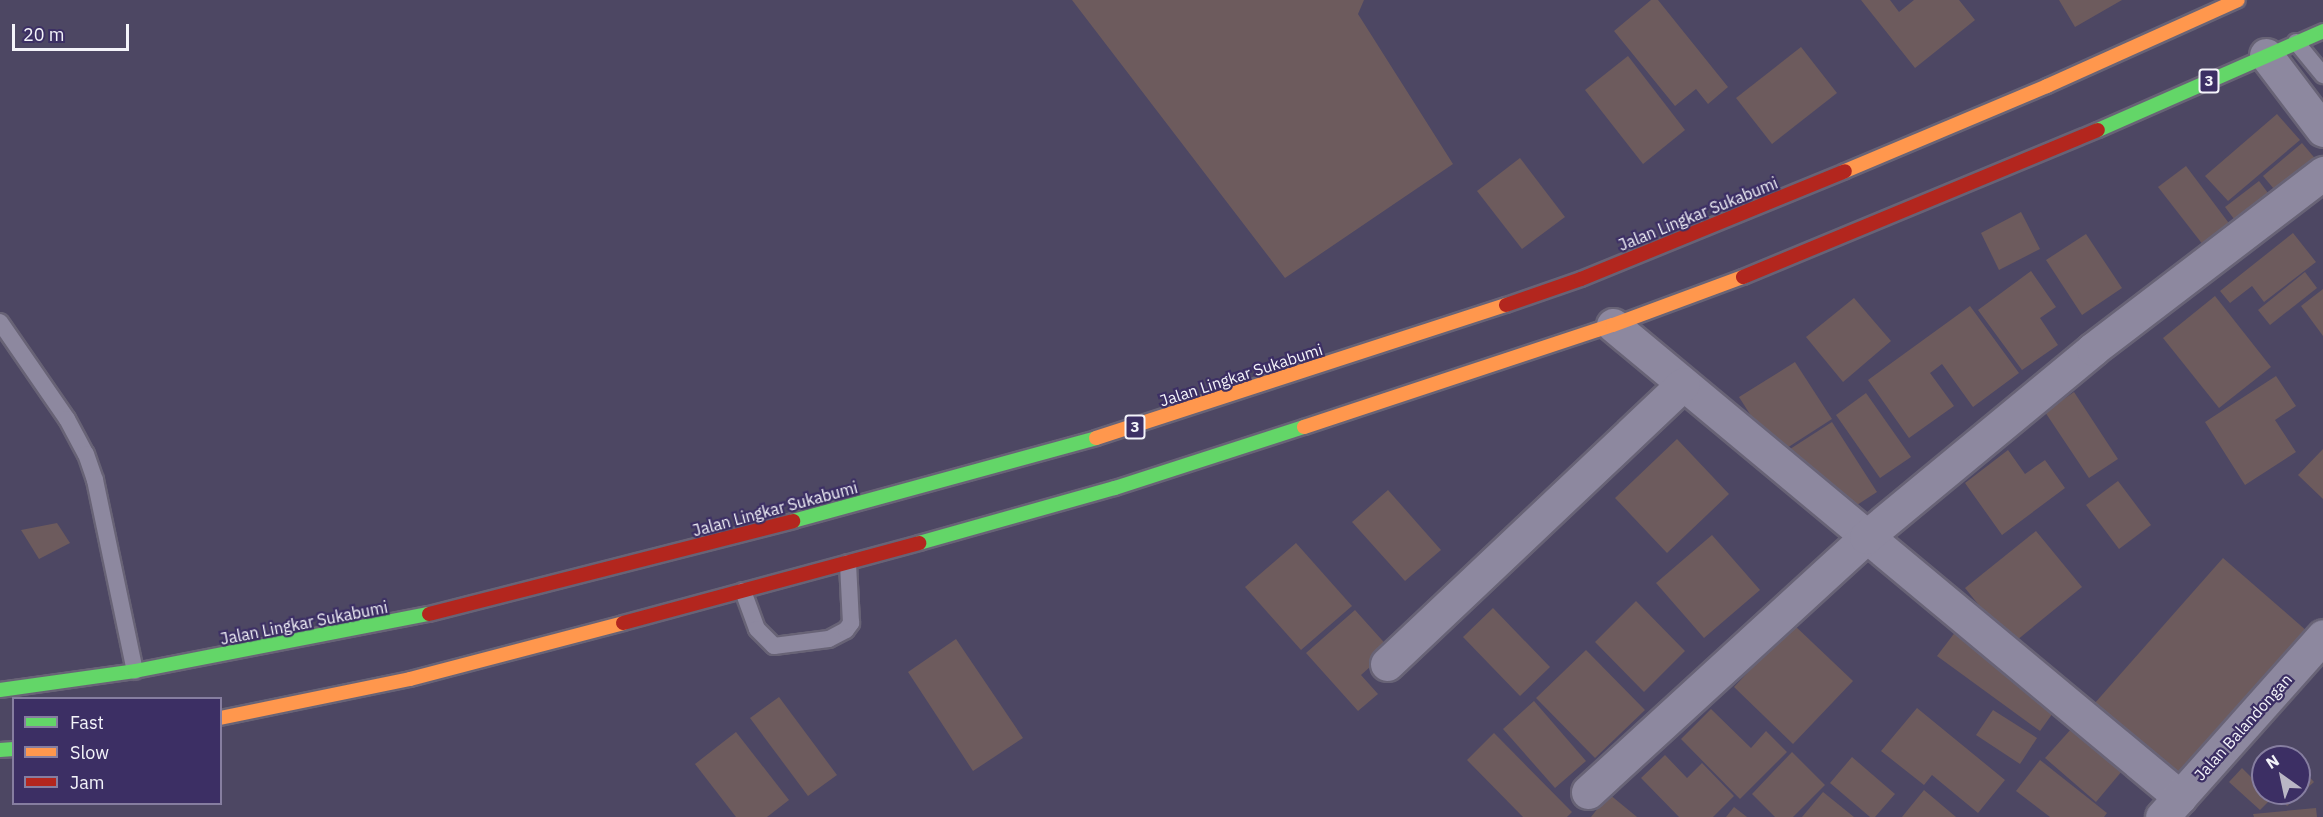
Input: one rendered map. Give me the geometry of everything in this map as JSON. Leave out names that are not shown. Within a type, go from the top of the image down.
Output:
[{"type":"main road","name":"Jalan Lingkar Sukabumi","points":[[0,690],[135,671],[401,621],[832,511],[1106,436],[1458,322],[1581,279],[1759,208],[1972,118],[2225,2]]},
{"type":"main road","name":"3","points":[[1613,325],[1780,263],[2095,131],[2323,31]]},
{"type":"main road","points":[[222,718],[410,679],[848,563],[1115,488],[1613,325]]},
{"type":"street","points":[[2266,56],[2323,130]]},
{"type":"street","points":[[1588,792],[1866,537],[2093,349],[2323,173]]},
{"type":"street","points":[[1613,325],[1866,537],[2171,807]]},
{"type":"street","points":[[1387,664],[1683,384]]},
{"type":"street","name":"Jalan Balandongan","points":[[2171,807],[2323,636]]},
{"type":"lane","points":[[2296,42],[2323,75]]},
{"type":"lane","points":[[0,322],[67,420],[86,454],[95,480],[135,671]]},
{"type":"lane","points":[[743,591],[757,629],[774,646],[829,639],[846,630],[851,623],[848,563]]},
{"type":"building","points":[[1072,0],[1364,0],[1358,14],[1453,164],[1285,278]]},
{"type":"building","points":[[1651,0],[1658,0],[1728,87],[1708,104],[1696,89],[1675,106],[1614,31]]},
{"type":"building","points":[[1861,0],[1890,0],[1899,12],[1914,0],[1959,0],[1975,20],[1915,68]]},
{"type":"building","points":[[2059,0],[2122,0],[2075,27]]},
{"type":"building","points":[[1801,47],[1837,93],[1772,144],[1736,98]]},
{"type":"building","points":[[1628,56],[1685,130],[1643,164],[1585,90]]},
{"type":"building","points":[[2277,114],[2300,140],[2228,201],[2205,176]]},
{"type":"building","points":[[2302,143],[2318,162],[2279,195],[2263,176]]},
{"type":"building","points":[[1520,158],[1565,217],[1522,249],[1477,191]]},
{"type":"building","points":[[2186,166],[2234,230],[2207,250],[2158,187]]},
{"type":"building","points":[[2259,181],[2274,201],[2240,227],[2225,207]]},
{"type":"building","points":[[2021,212],[2040,249],[1999,270],[1981,233]]},
{"type":"building","points":[[2293,233],[2316,262],[2264,302],[2252,286],[2230,303],[2220,291]]},
{"type":"building","points":[[2086,234],[2122,288],[2082,315],[2046,260]]},
{"type":"building","points":[[2031,271],[2056,307],[2040,318],[2058,345],[2022,370],[1978,310]]},
{"type":"building","points":[[2305,272],[2317,288],[2270,325],[2258,310]]},
{"type":"building","points":[[2323,289],[2323,336],[2301,306]]},
{"type":"building","points":[[2215,296],[2271,367],[2219,408],[2163,338]]},
{"type":"building","points":[[1854,298],[1891,341],[1843,382],[1806,337]]},
{"type":"building","points":[[1970,306],[2019,373],[1973,407],[1942,364],[1930,373],[1954,406],[1909,438],[1868,380]]},
{"type":"building","points":[[1795,362],[1832,419],[1776,455],[1739,397]]},
{"type":"building","points":[[2276,376],[2296,406],[2275,420],[2296,452],[2245,485],[2205,422]]},
{"type":"building","points":[[2074,392],[2118,459],[2089,478],[2045,412]]},
{"type":"building","points":[[1866,393],[1911,457],[1880,478],[1836,415]]},
{"type":"building","points":[[1832,422],[1877,492],[1843,514],[1787,451]]},
{"type":"building","points":[[1677,439],[1729,494],[1667,553],[1615,498]]},
{"type":"building","points":[[2323,449],[2323,499],[2298,475]]},
{"type":"building","points":[[2008,450],[2025,474],[2045,460],[2065,488],[2002,535],[1965,483]]},
{"type":"building","points":[[2118,481],[2151,525],[2119,549],[2086,505]]},
{"type":"building","points":[[1388,490],[1441,550],[1405,581],[1352,522]]},
{"type":"building","points":[[57,523],[70,543],[39,559],[21,530]]},
{"type":"building","points":[[2036,531],[2082,587],[2011,645],[1965,588]]},
{"type":"building","points":[[1712,535],[1760,590],[1704,638],[1656,583]]},
{"type":"building","points":[[1296,543],[1352,606],[1301,650],[1245,587]]},
{"type":"building","points":[[2223,558],[2308,632],[2179,778],[2094,704]]},
{"type":"building","points":[[1636,601],[1685,651],[1644,692],[1595,642]]},
{"type":"building","points":[[1493,608],[1550,667],[1520,696],[1463,637]]},
{"type":"building","points":[[1355,610],[1390,649],[1361,675],[1378,694],[1358,711],[1306,653]]},
{"type":"building","points":[[1793,624],[1853,681],[1793,744],[1734,687]]},
{"type":"building","points":[[1956,631],[2058,706],[2040,731],[1937,656]]},
{"type":"building","points":[[956,639],[1023,738],[973,771],[908,672]]},
{"type":"building","points":[[1586,650],[1645,710],[1595,758],[1536,698]]},
{"type":"building","points":[[779,697],[837,775],[808,796],[750,718]]},
{"type":"building","points":[[1534,701],[1586,761],[1555,788],[1503,729]]},
{"type":"building","points":[[1917,708],[2005,780],[1978,813],[1932,775],[1924,785],[1881,751]]},
{"type":"building","points":[[1711,709],[1751,748],[1766,731],[1787,752],[1740,799],[1681,739]]},
{"type":"building","points":[[1993,710],[2037,738],[2020,764],[1976,735]]},
{"type":"building","points":[[2072,728],[2122,771],[2096,802],[2045,758]]},
{"type":"building","points":[[736,732],[789,800],[767,817],[736,817],[695,764]]},
{"type":"building","points":[[1494,733],[1572,812],[1567,817],[1523,817],[1467,760]]},
{"type":"building","points":[[1792,752],[1825,785],[1793,817],[1775,817],[1752,794]]},
{"type":"building","points":[[1665,755],[1687,778],[1702,763],[1734,796],[1713,817],[1679,817],[1641,778]]},
{"type":"building","points":[[1852,757],[1895,794],[1875,817],[1870,817],[1830,783]]},
{"type":"building","points":[[2040,760],[2107,813],[2104,817],[2050,817],[2016,791]]},
{"type":"building","points":[[2242,768],[2251,777],[2251,802],[2229,782]]},
{"type":"building","points":[[1924,790],[1956,817],[1902,817]]},
{"type":"building","points":[[1823,792],[1854,817],[1802,817]]},
{"type":"building","points":[[1609,794],[1637,817],[1591,817]]},
{"type":"building","points":[[2254,805],[2265,805],[2260,810]]},
{"type":"building","points":[[1734,807],[1747,817],[1726,817]]},
{"type":"building","points":[[2316,808],[2317,817],[2254,817],[2253,814]]},
{"type":"traffic: fast","points":[[2098,130],[2323,31]]},
{"type":"traffic: fast","points":[[919,543],[1115,488],[1304,427]]},
{"type":"traffic: fast","points":[[793,521],[1096,438]]},
{"type":"traffic: fast","points":[[0,690],[135,671],[429,614]]},
{"type":"traffic: fast","points":[[0,750],[12,749]]},
{"type":"traffic: slow","points":[[1845,171],[2047,86],[2238,0]]},
{"type":"traffic: slow","points":[[1304,427],[1613,325],[1743,277]]},
{"type":"traffic: slow","points":[[1096,438],[1506,305]]},
{"type":"traffic: slow","points":[[222,718],[410,679],[623,623]]},
{"type":"traffic: jam","points":[[1743,277],[2098,130]]},
{"type":"traffic: jam","points":[[1506,305],[1581,279],[1845,171]]},
{"type":"traffic: jam","points":[[429,614],[793,521]]},
{"type":"traffic: jam","points":[[623,623],[919,543]]}]
